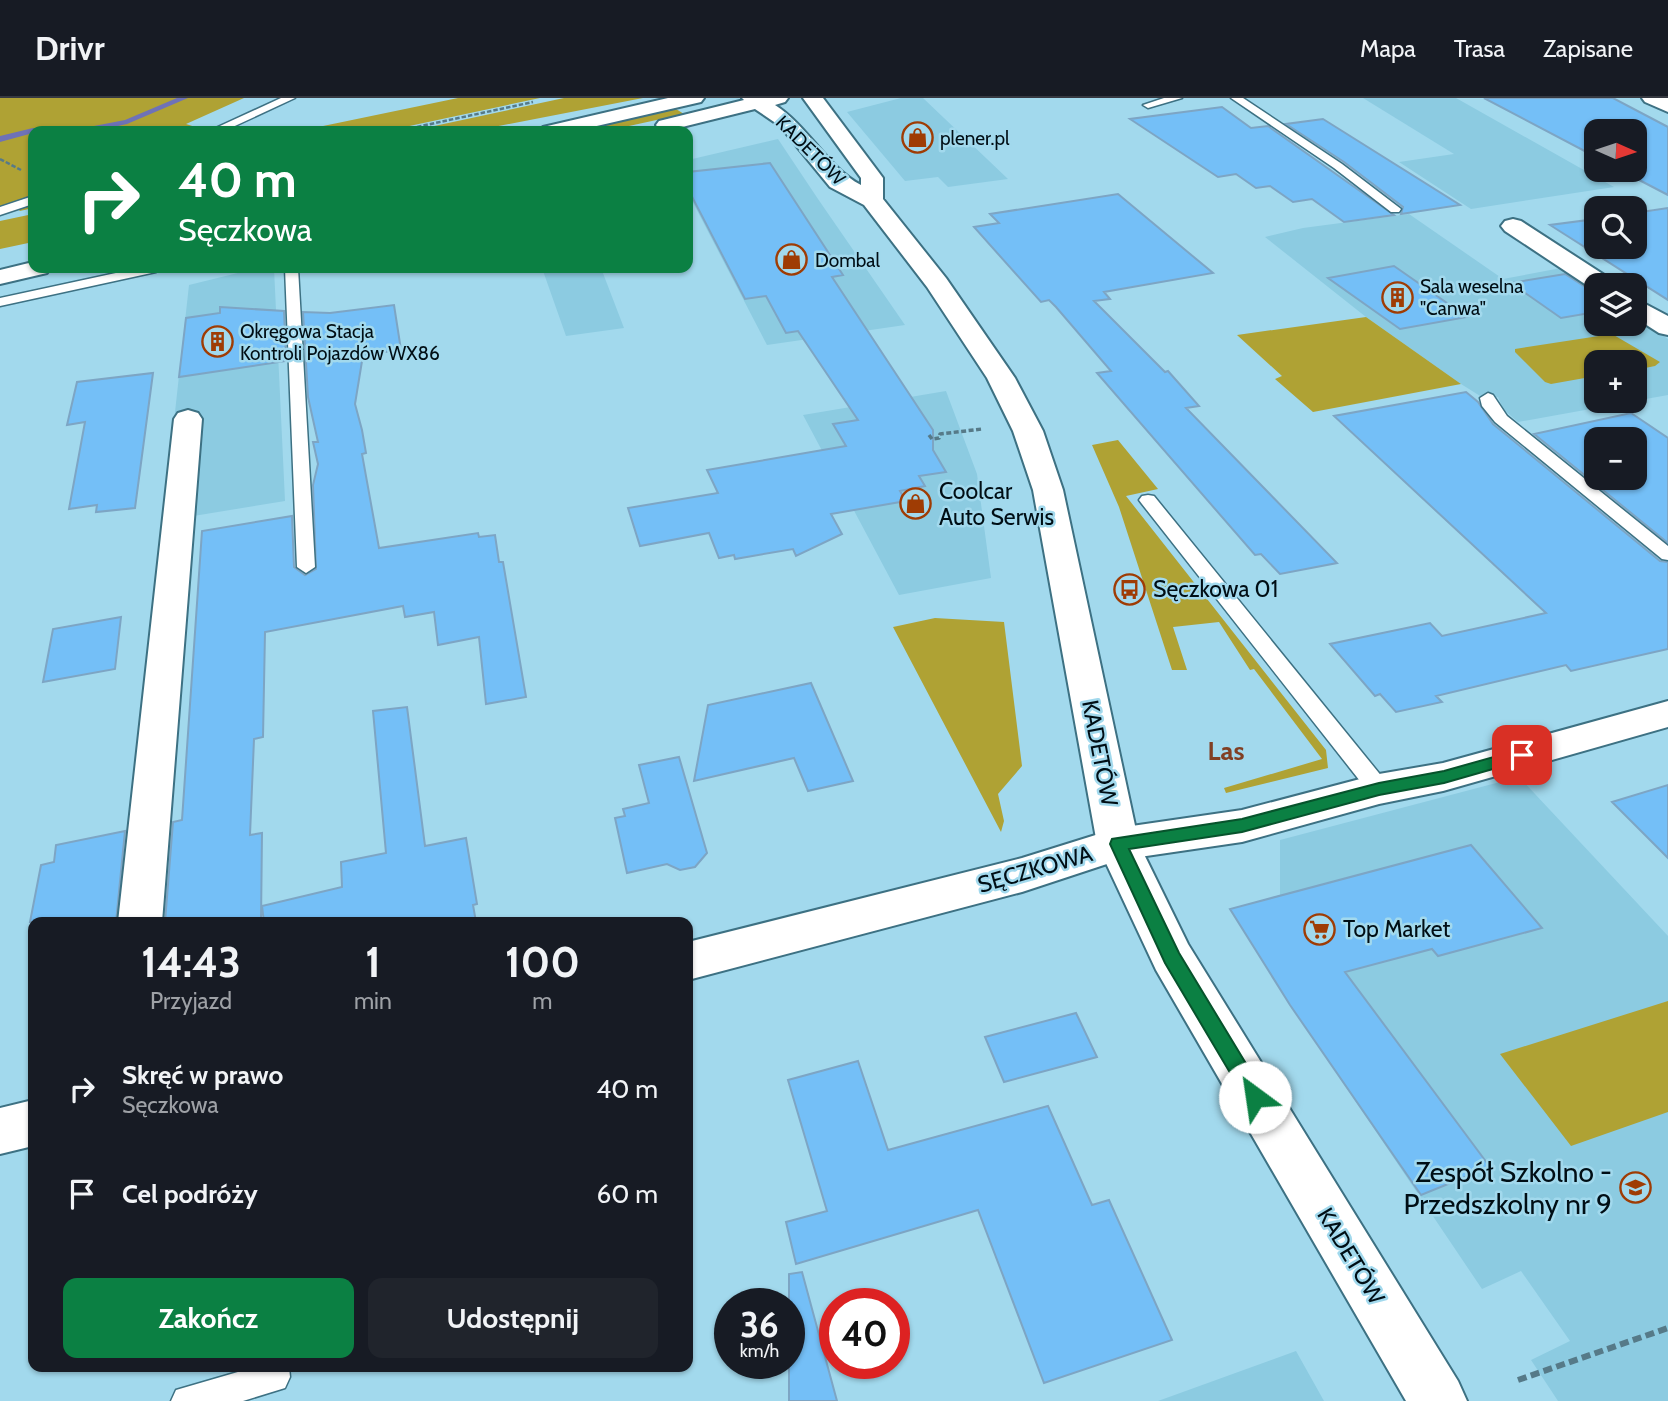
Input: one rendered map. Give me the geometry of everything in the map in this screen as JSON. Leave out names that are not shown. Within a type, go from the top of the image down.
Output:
[{"type":"street","points":[[572,126],[694,98]]},
{"type":"street","name":"KADETÓW","points":[[813,98],[872,178],[872,200]]},
{"type":"street","points":[[1652,98],[1668,106]]},
{"type":"street","points":[[657,126],[764,100]]},
{"type":"street","name":"KADETÓW","points":[[764,100],[805,139],[838,182],[872,200],[937,283],[1001,378],[1028,431],[1048,490],[1118,844],[1172,957],[1438,1401]]},
{"type":"street","points":[[1513,226],[1585,273]]},
{"type":"street","points":[[0,258],[28,251]]},
{"type":"street","points":[[0,277],[28,270]]},
{"type":"street","points":[[1647,314],[1668,327]]},
{"type":"street","points":[[140,917],[188,419]]},
{"type":"street","name":"SĘCZKOWA","points":[[693,960],[1022,875],[1118,844],[1242,826],[1379,789],[1444,777],[1668,714]]},
{"type":"street","points":[[0,1131],[28,1124]]},
{"type":"lane","points":[[226,126],[290,98]]},
{"type":"lane","points":[[1148,104],[1177,98]]},
{"type":"lane","points":[[1236,98],[1338,166],[1395,209]]},
{"type":"lane","points":[[0,211],[28,202]]},
{"type":"lane","points":[[0,302],[133,273]]},
{"type":"lane","points":[[291,273],[306,567]]},
{"type":"lane","points":[[1488,398],[1490,407],[1501,419],[1668,555]]},
{"type":"lane","points":[[1148,500],[1379,789]]},
{"type":"lane","points":[[187,1401],[274,1377],[274,1372]]},
{"type":"path","points":[[421,126],[538,101]]},
{"type":"path","points":[[0,159],[23,171]]},
{"type":"path","points":[[929,435],[932,439],[939,438],[940,434],[983,429]]},
{"type":"path","points":[[1518,1380],[1668,1328]]},
{"type":"shaded area","points":[[0,98],[244,98],[186,124],[192,126],[28,126],[28,209],[20,211],[17,208],[0,208]]},
{"type":"shaded area","points":[[458,98],[540,98],[409,126],[323,126]]},
{"type":"shaded area","points":[[564,98],[643,98],[499,126],[434,126]]},
{"type":"shaded area","name":"plener.pl","points":[[901,98],[923,98],[1008,179],[948,187],[938,177],[905,181],[847,112]]},
{"type":"shaded area","points":[[1363,98],[1456,98],[1584,170],[1584,182],[1605,182],[1614,187],[1471,209],[1399,162],[1454,154]]},
{"type":"shaded area","points":[[676,109],[684,114],[629,126],[600,126]]},
{"type":"shaded area","name":"Dombal","points":[[778,139],[905,325],[767,345],[693,203],[693,159]]},
{"type":"shaded area","points":[[1409,214],[1503,279],[1561,268],[1584,283],[1584,336],[1647,336],[1647,325],[1668,339],[1668,395],[1647,399],[1647,350],[1584,350],[1584,410],[1518,422],[1503,409],[1498,397],[1485,399],[1461,384],[1366,317],[1265,237],[1303,228]]},
{"type":"shaded area","points":[[28,215],[28,243],[0,249],[0,221]]},
{"type":"shaded area","points":[[238,273],[274,273],[285,501],[163,521],[189,285]]},
{"type":"shaded area","points":[[544,273],[603,273],[624,328],[566,336]]},
{"type":"shaded area","points":[[1366,317],[1461,384],[1313,412],[1275,379],[1282,376],[1237,335]]},
{"type":"shaded area","points":[[1599,336],[1615,336],[1639,350],[1584,350],[1584,378],[1551,384],[1545,382],[1515,349]]},
{"type":"shaded area","points":[[1647,354],[1660,362],[1647,368]]},
{"type":"shaded area","name":"Coolcar Auto Serwis","points":[[946,391],[977,474],[991,578],[899,595],[803,415]]},
{"type":"shaded area","points":[[1118,440],[1158,489],[1126,496],[1326,750],[1328,768],[1226,793],[1224,788],[1322,759],[1254,669],[1250,670],[1219,622],[1173,627],[1187,670],[1172,670],[1119,507],[1092,445]]},
{"type":"shaded area","points":[[935,618],[1004,622],[1022,766],[998,794],[1004,821],[1001,832],[893,627]]},
{"type":"shaded area","points":[[1519,777],[1668,936],[1668,1401],[1558,1401],[1531,1360],[1570,1341],[1521,1271],[1482,1289],[1280,989],[1230,909],[1280,895],[1280,840]]},
{"type":"shaded area","points":[[1668,1001],[1668,1112],[1571,1146],[1500,1054]]},
{"type":"shaded area","points":[[1296,1351],[1324,1401],[1158,1401]]},
{"type":"building","points":[[1484,98],[1613,98],[1668,127],[1668,195],[1643,182],[1647,182],[1647,119],[1584,119],[1584,151]]},
{"type":"building","points":[[1222,107],[1251,128],[1268,126],[1394,215],[1344,222],[1312,199],[1293,202],[1270,186],[1256,188],[1236,174],[1218,177],[1130,119]]},
{"type":"building","points":[[1323,119],[1460,205],[1401,214],[1403,207],[1344,162],[1286,124]]},
{"type":"building","points":[[770,163],[843,275],[832,277],[933,430],[933,450],[946,472],[919,476],[925,486],[900,491],[906,501],[831,514],[842,534],[796,556],[793,549],[735,559],[734,555],[719,558],[709,533],[640,546],[628,508],[718,493],[707,470],[846,446],[833,424],[858,420],[798,331],[786,333],[766,296],[745,299],[693,199],[693,171]]},
{"type":"building","points":[[1118,194],[1213,273],[1104,292],[1110,299],[1094,301],[1165,372],[1168,371],[1199,406],[1186,408],[1337,563],[1280,574],[1261,554],[1255,555],[1097,373],[1111,371],[1056,307],[1049,300],[1041,302],[974,227],[999,223],[990,214]]},
{"type":"building","points":[[1668,208],[1668,300],[1647,287],[1647,273],[1626,273],[1603,259],[1647,259],[1647,211]]},
{"type":"building","points":[[1584,221],[1584,247],[1550,225]]},
{"type":"building","name":"Sala weselna \"Canwa\"","points":[[1394,266],[1467,317],[1400,329],[1328,278]]},
{"type":"building","points":[[1565,274],[1584,286],[1584,314],[1561,318],[1511,283]]},
{"type":"building","points":[[394,305],[401,350],[363,355],[355,404],[366,453],[362,454],[379,548],[478,533],[479,537],[495,535],[499,562],[503,562],[526,697],[486,704],[479,637],[438,645],[434,612],[405,617],[403,606],[265,632],[263,737],[254,739],[250,835],[262,833],[261,917],[165,917],[173,822],[182,820],[202,531],[292,516],[294,567],[305,575],[316,569],[313,485],[318,464],[313,442],[318,442],[308,397],[303,312],[330,313]]},
{"type":"building","name":"Okręgowa Stacja Kontroli Pojazdów WX86","points":[[220,307],[284,311],[286,361],[179,377],[186,318],[220,313]]},
{"type":"building","points":[[153,373],[135,508],[96,512],[97,505],[69,509],[85,422],[67,425],[77,382]]},
{"type":"building","points":[[1466,392],[1478,402],[1493,424],[1660,561],[1668,562],[1668,649],[1571,671],[1566,665],[1436,696],[1442,702],[1396,712],[1380,694],[1375,696],[1330,644],[1430,623],[1442,636],[1546,613],[1334,416]]},
{"type":"building","points":[[1631,413],[1668,438],[1668,543],[1603,490],[1647,490],[1647,427],[1584,427],[1584,475],[1534,434]]},
{"type":"building","points":[[121,617],[115,669],[43,682],[53,629]]},
{"type":"building","points":[[811,683],[853,781],[808,791],[794,758],[694,781],[708,705]]},
{"type":"building","points":[[407,707],[425,846],[466,838],[477,904],[473,905],[475,917],[263,917],[262,906],[342,887],[341,862],[386,853],[373,711]]},
{"type":"building","points":[[679,757],[707,853],[695,867],[680,870],[667,864],[627,873],[615,818],[625,816],[623,809],[649,803],[639,765]]},
{"type":"building","points":[[1668,785],[1668,858],[1612,802]]},
{"type":"building","points":[[125,831],[116,917],[31,917],[41,865],[54,862],[56,845]]},
{"type":"building","points":[[1471,845],[1542,928],[1438,956],[1432,949],[1345,972],[1490,1167],[1421,1195],[1290,1005],[1230,909]]},
{"type":"building","points":[[1076,1013],[1097,1057],[1004,1082],[985,1037]]},
{"type":"building","points":[[858,1061],[888,1150],[1048,1106],[1092,1205],[1109,1200],[1172,1340],[1044,1383],[978,1210],[796,1264],[786,1222],[827,1211],[788,1080]]},
{"type":"building","points":[[802,1272],[819,1335],[819,1379],[831,1379],[837,1401],[789,1401],[789,1379],[805,1379],[805,1288],[789,1288],[789,1274]]},
{"type":"waterway","points":[[108,126],[127,122],[184,98]]},
{"type":"waterway","points":[[0,139],[28,132]]},
{"type":"place","name":"plener.pl","points":[[917,138]]},
{"type":"place","name":"Dombal","points":[[792,260]]},
{"type":"place","name":"Sala weselna \"Canwa\"","points":[[1397,297]]},
{"type":"place","name":"Okręgowa Stacja Kontroli Pojazdów WX86","points":[[217,342]]},
{"type":"place","name":"Coolcar Auto Serwis","points":[[916,504]]},
{"type":"place","name":"Sęczkowa 01","points":[[1130,589]]},
{"type":"place","name":"Top Market","points":[[1320,929]]},
{"type":"place","name":"Zespół Szkolno - Przedszkolny nr 9","points":[[1635,1188]]},
{"type":"district","name":"Las","points":[[1226,751]]},
{"type":"route","points":[[1255,1097],[1172,957],[1118,844],[1242,826],[1379,789],[1444,777],[1522,755]]}]
